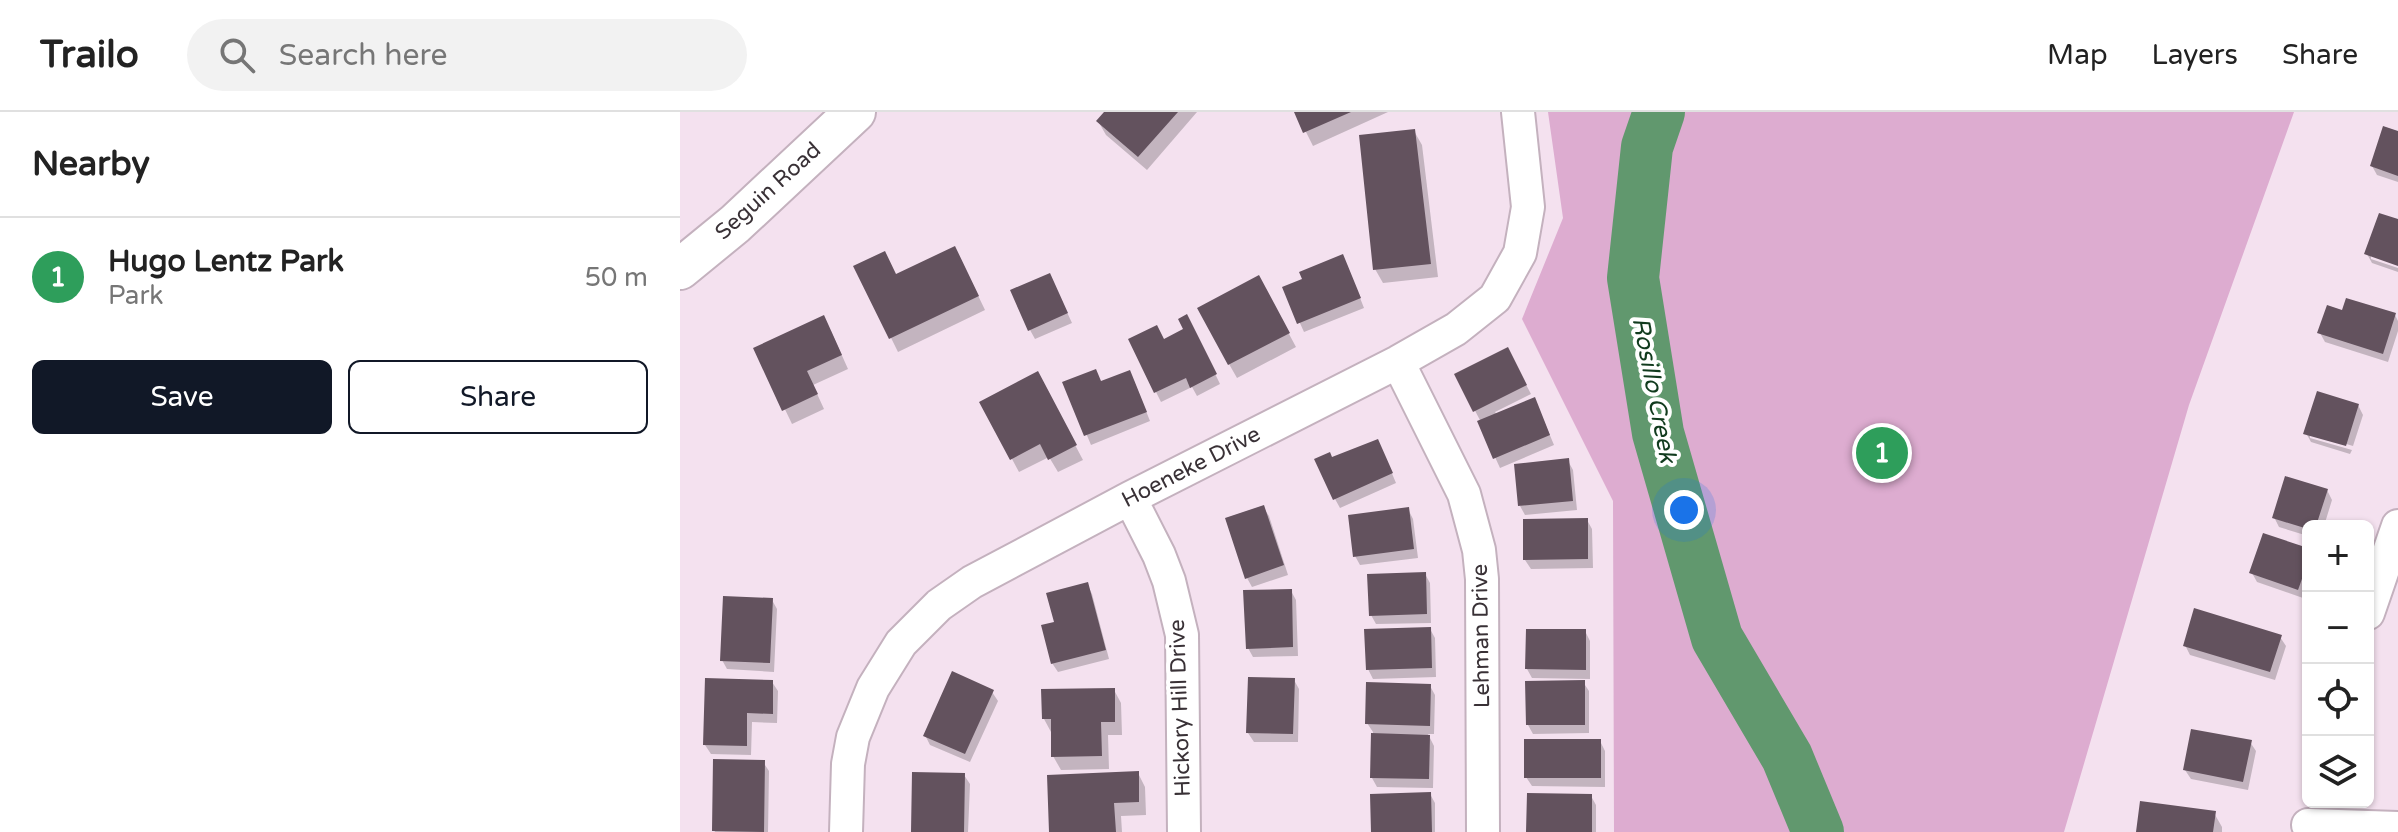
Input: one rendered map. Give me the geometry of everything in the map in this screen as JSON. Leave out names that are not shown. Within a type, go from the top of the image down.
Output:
[{"type":"street","name":"Seguin Road","points":[[680,269],[735,224],[855,112]]},
{"type":"street","name":"Hoeneke Drive","points":[[846,832],[846,791],[853,737],[873,688],[901,643],[939,605],[972,582],[1130,498],[1398,362],[1456,329],[1495,298],[1520,253],[1528,207],[1518,112]]},
{"type":"street","name":"Lehman Drive","points":[[1398,362],[1464,494],[1479,550],[1482,579],[1483,832]]},
{"type":"street","name":"Hickory Hill Drive","points":[[1130,498],[1169,581],[1182,635],[1184,832]]},
{"type":"street","points":[[2374,596],[2398,526]]},
{"type":"street","points":[[2310,820],[2398,828]]},
{"type":"shaded area","points":[[1548,112],[2294,112],[2189,405],[2064,832],[1614,832],[1613,501],[1522,319],[1563,218]]},
{"type":"building","points":[[1104,112],[1178,112],[1138,157],[1096,121]]},
{"type":"building","points":[[1294,112],[1351,112],[1303,133]]},
{"type":"building","points":[[2383,126],[2398,131],[2398,176],[2370,166]]},
{"type":"building","points":[[1415,129],[1431,264],[1373,270],[1359,135]]},
{"type":"building","points":[[2379,213],[2398,219],[2398,266],[2364,254]]},
{"type":"building","points":[[955,246],[979,296],[889,339],[853,266],[885,251],[896,274]]},
{"type":"building","points":[[1343,254],[1361,298],[1297,324],[1282,287],[1302,279],[1299,272]]},
{"type":"building","points":[[1050,273],[1068,313],[1028,331],[1010,290]]},
{"type":"building","points":[[1259,275],[1290,333],[1228,365],[1197,308]]},
{"type":"building","points":[[2346,298],[2396,313],[2383,354],[2317,333],[2327,305],[2342,310]]},
{"type":"building","points":[[1187,314],[1217,374],[1190,388],[1186,378],[1154,393],[1128,339],[1157,325],[1164,339],[1183,329],[1178,319]]},
{"type":"building","points":[[824,315],[842,355],[807,371],[818,394],[782,411],[753,348]]},
{"type":"building","points":[[1508,347],[1527,385],[1473,412],[1454,374]]},
{"type":"building","points":[[1096,369],[1101,381],[1130,370],[1147,412],[1084,436],[1062,382]]},
{"type":"building","points":[[1038,371],[1077,445],[1048,460],[1040,444],[1010,460],[979,402]]},
{"type":"building","points":[[2317,391],[2359,404],[2346,446],[2303,434]]},
{"type":"building","points":[[1535,397],[1550,435],[1493,459],[1477,421]]},
{"type":"building","points":[[1378,439],[1393,473],[1333,500],[1314,459],[1330,452],[1332,457]]},
{"type":"building","points":[[1569,458],[1573,501],[1518,506],[1514,464]]},
{"type":"building","points":[[2285,476],[2328,489],[2318,520],[2302,520],[2302,527],[2272,518]]},
{"type":"building","points":[[1264,505],[1284,565],[1245,579],[1225,518]]},
{"type":"building","points":[[1409,507],[1414,549],[1353,557],[1348,515]]},
{"type":"building","points":[[1588,518],[1588,559],[1523,560],[1523,519]]},
{"type":"building","points":[[2263,533],[2302,546],[2302,579],[2298,590],[2249,573]]},
{"type":"building","points":[[1426,572],[1427,614],[1369,616],[1367,574]]},
{"type":"building","points":[[1088,582],[1106,650],[1051,664],[1041,625],[1054,622],[1046,593]]},
{"type":"building","points":[[1292,589],[1293,647],[1246,649],[1243,590]]},
{"type":"building","points":[[723,596],[773,598],[770,663],[720,661]]},
{"type":"building","points":[[2194,608],[2282,635],[2270,672],[2183,646]]},
{"type":"building","points":[[1431,627],[1432,668],[1366,670],[1364,629]]},
{"type":"building","points":[[1526,629],[1586,629],[1586,670],[1525,669]]},
{"type":"building","points":[[952,671],[994,690],[965,754],[923,736]]},
{"type":"building","points":[[1248,677],[1295,678],[1293,734],[1246,733]]},
{"type":"building","points":[[705,678],[773,680],[773,714],[747,713],[747,746],[703,745]]},
{"type":"building","points":[[1585,680],[1585,725],[1526,725],[1525,681]]},
{"type":"building","points":[[1366,682],[1431,684],[1430,726],[1365,724]]},
{"type":"building","points":[[1115,688],[1115,722],[1101,722],[1102,756],[1051,757],[1051,719],[1042,719],[1041,689]]},
{"type":"building","points":[[2191,729],[2252,740],[2243,782],[2183,770]]},
{"type":"building","points":[[1371,733],[1430,735],[1429,779],[1370,778]]},
{"type":"building","points":[[1524,739],[1601,739],[1601,778],[1524,778]]},
{"type":"building","points":[[713,759],[765,760],[764,832],[712,831]]},
{"type":"building","points":[[1139,771],[1139,802],[1114,803],[1116,832],[1049,832],[1047,775]]},
{"type":"building","points":[[912,772],[965,773],[964,832],[911,832]]},
{"type":"building","points":[[1431,792],[1432,832],[1371,832],[1370,794]]},
{"type":"building","points":[[1527,793],[1592,794],[1592,832],[1526,832]]},
{"type":"building","points":[[2140,801],[2216,811],[2213,832],[2136,832]]},
{"type":"waterway","name":"Rosillo Creek","points":[[1659,112],[1647,147],[1633,278],[1658,433],[1717,638],[1787,757],[1818,832]]},
{"type":"place","name":"Hugo Lentz Park","points":[[1882,453]]}]
